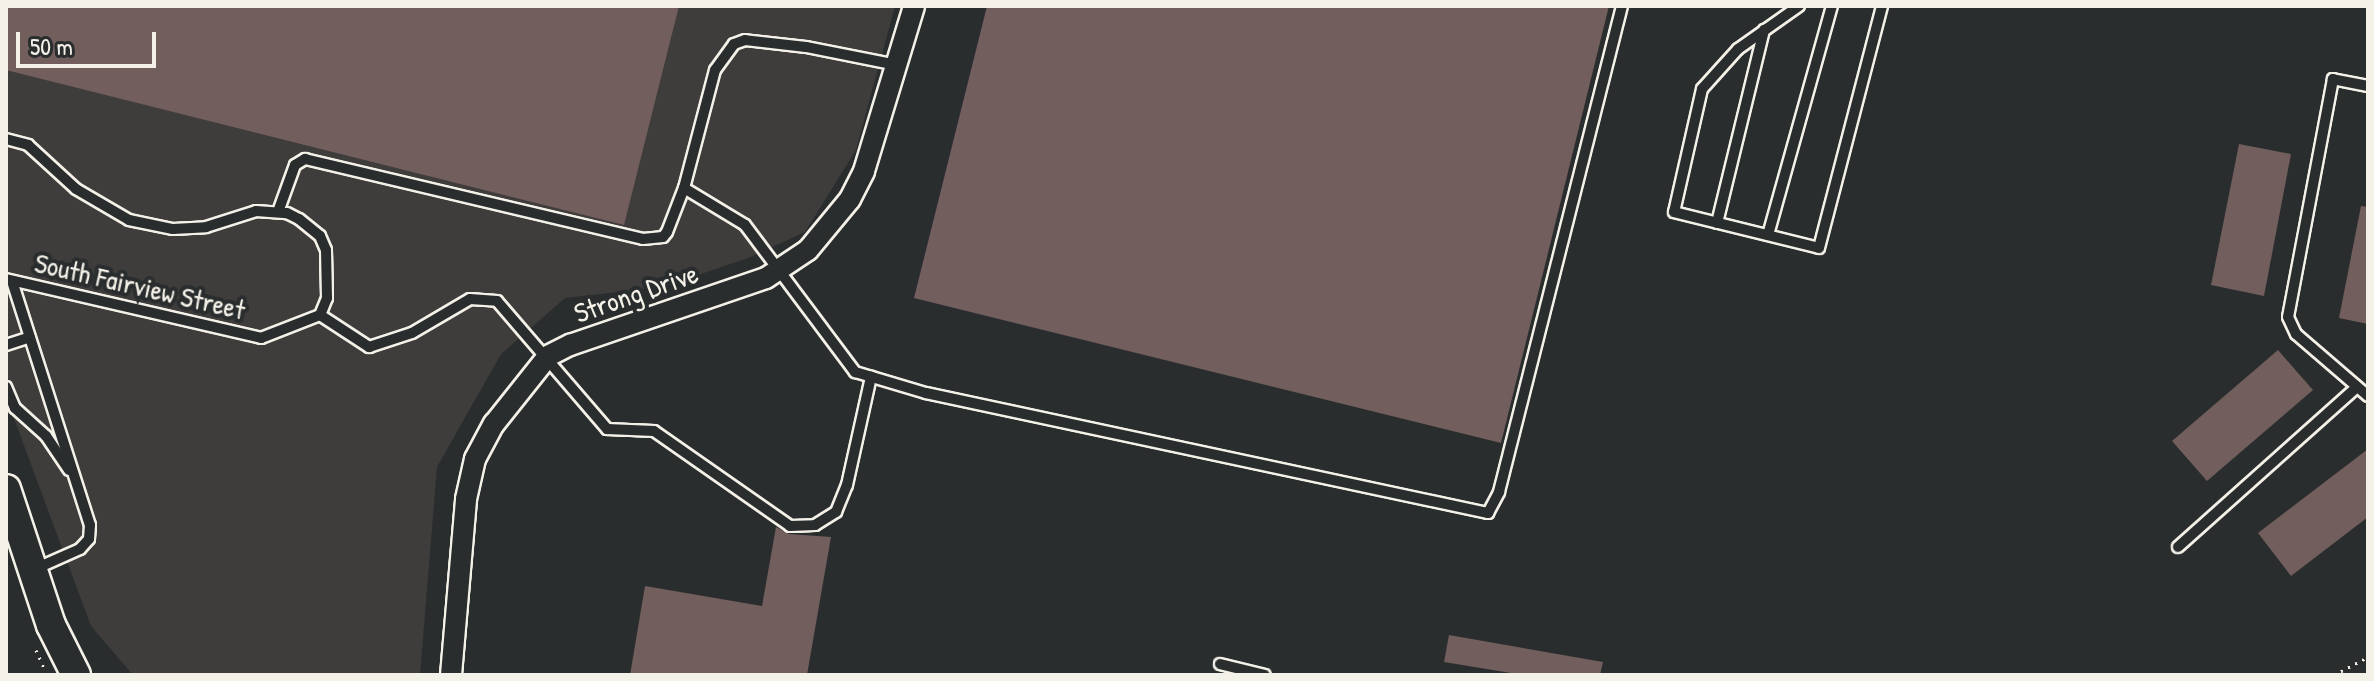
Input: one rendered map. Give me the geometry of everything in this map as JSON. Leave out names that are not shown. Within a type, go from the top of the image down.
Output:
[{"type":"street","name":"Strong Drive","points":[[451,675],[466,499],[475,459],[494,424],[548,356],[780,271],[808,250],[850,199],[864,171],[899,66],[914,6]]},
{"type":"street","points":[[6,489],[51,625],[76,675]]},
{"type":"lane","points":[[684,188],[745,225],[855,372],[926,393],[1488,513],[1499,492],[1622,6]]},
{"type":"lane","points":[[1799,6],[1738,49],[1702,89],[1674,212],[1819,248],[1882,6]]},
{"type":"lane","points":[[1768,235],[1832,6]]},
{"type":"lane","points":[[1717,223],[1764,30]]},
{"type":"lane","points":[[278,212],[295,165],[305,159],[643,239],[663,237],[684,188],[715,70],[734,44],[745,40],[806,47],[899,66]]},
{"type":"lane","points":[[2368,86],[2333,79],[2288,317],[2296,334],[2368,396]]},
{"type":"lane","points":[[6,139],[28,145],[76,189],[129,220],[173,229],[206,227],[256,211],[287,213],[310,227],[326,250],[327,298],[320,315],[369,347],[412,333],[470,299],[497,301],[548,356],[607,429],[654,431],[790,526],[815,525],[836,512],[847,485],[871,377]]},
{"type":"lane","points":[[9,280],[64,438],[72,475],[90,525],[89,539],[80,549],[33,570]]},
{"type":"lane","name":"South Fairview Street","points":[[9,280],[261,338],[320,315]]},
{"type":"lane","points":[[6,345],[30,337]]},
{"type":"lane","points":[[6,387],[15,408],[46,436],[72,475]]},
{"type":"lane","points":[[2178,547],[2357,387]]},
{"type":"lane","points":[[1220,664],[1265,675]]},
{"type":"path","points":[[2334,675],[2368,657]]},
{"type":"shaded area","points":[[6,6],[895,6],[856,150],[805,232],[748,258],[663,287],[565,298],[501,354],[437,467],[420,675],[133,675],[91,626],[6,397]]},
{"type":"building","points":[[6,6],[679,6],[624,225],[6,70]]},
{"type":"building","points":[[987,6],[1609,6],[1501,443],[914,298]]},
{"type":"building","points":[[2239,144],[2291,154],[2264,296],[2211,285]]},
{"type":"building","points":[[2361,206],[2368,207],[2368,324],[2339,318]]},
{"type":"building","points":[[2278,350],[2313,390],[2207,481],[2172,441]]},
{"type":"building","points":[[2368,449],[2368,517],[2291,576],[2258,533]]},
{"type":"building","points":[[776,527],[789,534],[831,537],[807,675],[630,675],[645,586],[762,606]]},
{"type":"building","points":[[1449,635],[1603,662],[1600,675],[1523,675],[1444,662]]}]
